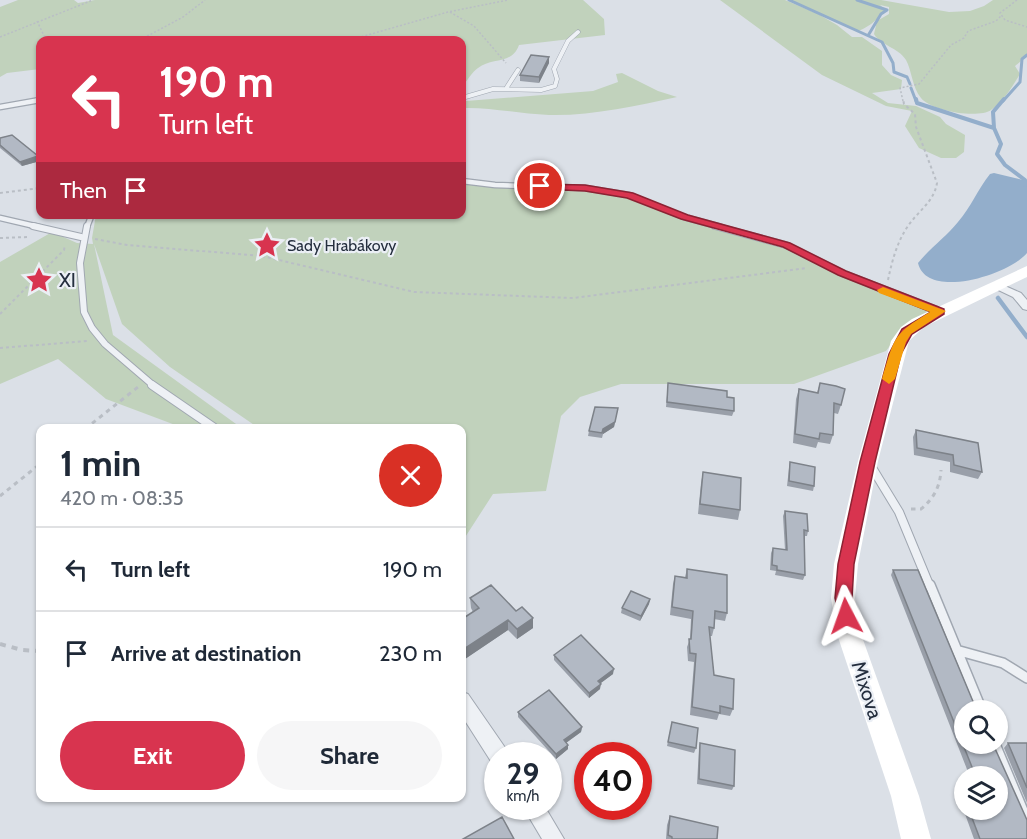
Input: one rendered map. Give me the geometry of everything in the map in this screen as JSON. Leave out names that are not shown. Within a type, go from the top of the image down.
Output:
[{"type":"street","name":"Mixova","points":[[916,839],[905,796],[849,634],[843,598],[846,564],[868,462],[900,341],[918,323],[1027,271]]},
{"type":"street","points":[[996,285],[1017,295],[1027,307]]},
{"type":"street","points":[[466,706],[490,742]]},
{"type":"street","points":[[542,820],[554,839]]},
{"type":"lane","points":[[466,97],[493,88],[533,90],[555,86],[557,79],[554,69],[568,41],[578,32]]},
{"type":"lane","points":[[507,87],[518,70]]},
{"type":"lane","points":[[0,107],[36,101]]},
{"type":"lane","points":[[466,181],[495,185],[585,188],[622,193],[684,217],[786,245],[826,266],[940,311]]},
{"type":"lane","points":[[0,218],[81,237]]},
{"type":"lane","points":[[90,219],[81,237],[78,259],[84,313],[99,340],[146,380],[209,424]]},
{"type":"lane","points":[[868,462],[897,508],[977,700]]},
{"type":"lane","points":[[957,650],[999,661],[1019,671],[1027,678]]},
{"type":"lane","points":[[999,754],[1027,820]]},
{"type":"path","points":[[0,37],[37,20],[93,0]]},
{"type":"path","points":[[147,36],[183,17],[205,0]]},
{"type":"path","points":[[364,36],[448,12],[508,0]]},
{"type":"path","points":[[905,298],[887,280],[908,226],[936,193],[938,183],[916,127],[915,114],[904,104],[900,88],[918,84],[951,45],[964,38],[968,32],[996,21],[1001,16],[1002,9],[1017,0]]},
{"type":"path","points":[[448,12],[462,16],[493,44],[506,63]]},
{"type":"path","points":[[1001,16],[1011,23],[1027,27]]},
{"type":"path","points":[[37,20],[45,36]]},
{"type":"path","points":[[0,194],[36,189]]},
{"type":"path","points":[[0,238],[31,237]]},
{"type":"path","points":[[81,237],[127,245],[262,256],[414,292],[573,298],[826,266]]},
{"type":"path","points":[[0,314],[64,250],[65,242]]},
{"type":"path","points":[[0,348],[99,340]]},
{"type":"path","points":[[91,424],[146,380]]},
{"type":"path","points":[[0,496],[36,467]]},
{"type":"path","points":[[897,508],[921,509],[934,499],[941,482],[941,470]]},
{"type":"path","points":[[0,644],[22,650],[36,651]]},
{"type":"green space","points":[[18,0],[74,0],[78,3],[95,0],[583,0],[604,19],[605,35],[519,45],[516,51],[507,58],[478,68],[466,82],[466,36],[36,36],[36,69],[7,73],[0,77],[0,7]]},
{"type":"green space","points":[[720,0],[785,0],[818,14],[852,37],[862,37],[882,51],[882,65],[891,75],[902,80],[901,89],[872,93],[888,103],[916,106],[940,117],[946,124],[965,135],[964,152],[956,158],[941,158],[919,148],[905,126],[912,111],[886,106],[822,75]]},
{"type":"green space","points":[[789,0],[881,0],[949,12],[970,11],[993,0],[1027,0],[1027,56],[1015,66],[1020,74],[1011,89],[991,110],[985,113],[966,114],[944,110],[926,103],[921,98],[906,60],[874,34],[877,21],[889,14],[889,7],[880,5],[886,10],[868,26],[856,31]]},
{"type":"green space","points":[[622,73],[658,91],[677,97],[613,110],[565,115],[466,108],[466,101],[593,91],[618,82],[616,74]]},
{"type":"green space","points":[[466,183],[587,189],[638,198],[678,216],[788,246],[889,295],[933,312],[901,331],[886,351],[794,384],[621,384],[580,397],[561,416],[546,491],[493,494],[466,536],[466,424],[253,424],[170,367],[122,324],[94,244],[113,335],[236,424],[173,424],[106,399],[58,359],[0,384],[0,262],[52,232],[77,243],[93,244],[95,219],[466,219]]},
{"type":"water","points":[[990,174],[1027,181],[1027,253],[1004,269],[969,280],[952,282],[936,280],[925,274],[918,263],[958,222]]},
{"type":"building","points":[[531,55],[549,57],[539,77],[520,75]]},
{"type":"building","points":[[12,135],[36,157],[20,162],[0,145],[0,138]]},
{"type":"building","points":[[668,383],[727,391],[727,397],[734,398],[734,411],[667,402]]},
{"type":"building","points":[[820,383],[845,389],[841,405],[834,403],[833,435],[820,433],[819,439],[795,434],[799,389],[818,393]]},
{"type":"building","points":[[595,407],[618,408],[615,422],[603,429],[602,433],[589,431]]},
{"type":"building","points":[[916,430],[978,443],[982,472],[954,465],[953,455],[917,448]]},
{"type":"building","points":[[790,462],[815,467],[814,486],[789,481]]},
{"type":"building","points":[[703,472],[741,478],[740,510],[700,504]]},
{"type":"building","points":[[785,511],[807,514],[808,531],[804,530],[805,575],[777,570],[777,566],[772,565],[773,548],[787,550]]},
{"type":"building","points":[[687,569],[727,575],[727,613],[715,611],[714,628],[709,627],[714,675],[734,679],[733,709],[720,706],[720,713],[692,707],[696,654],[690,653],[689,639],[691,639],[693,611],[672,607],[675,576],[687,578]]},
{"type":"building","points":[[893,570],[918,570],[972,700],[954,700],[954,722]]},
{"type":"building","points":[[491,585],[516,611],[522,607],[533,618],[517,629],[508,620],[466,648],[466,616],[479,608],[470,598]]},
{"type":"building","points":[[631,591],[650,599],[641,616],[622,608]]},
{"type":"building","points":[[581,635],[614,669],[598,681],[601,684],[589,693],[554,655]]},
{"type":"building","points":[[549,690],[582,727],[564,740],[568,745],[562,750],[562,742],[545,742],[518,712]]},
{"type":"building","points":[[672,722],[698,728],[696,748],[668,742]]},
{"type":"building","points":[[700,743],[735,750],[734,786],[699,779]]},
{"type":"building","points":[[1008,743],[1027,743],[1027,788]]},
{"type":"building","points":[[967,754],[997,754],[1003,766],[972,766]]},
{"type":"building","points":[[1008,778],[1027,820],[1027,839],[980,839],[973,820],[1008,820]]},
{"type":"building","points":[[670,816],[718,827],[717,839],[672,839],[668,835]]},
{"type":"building","points":[[497,820],[504,820],[514,839],[463,839]]},
{"type":"waterway","points":[[789,0],[882,42],[893,63],[894,72],[907,77],[910,84]]},
{"type":"waterway","points":[[857,0],[887,10],[881,14],[869,34]]},
{"type":"waterway","points":[[1003,101],[1020,82],[1022,59],[1027,55]]},
{"type":"waterway","points":[[911,88],[916,101]]},
{"type":"waterway","points":[[916,99],[917,103],[994,128]]},
{"type":"waterway","points":[[994,128],[993,112],[1004,99]]},
{"type":"waterway","points":[[994,128],[1001,144],[997,154],[1005,165],[1025,180],[1025,185]]},
{"type":"waterway","points":[[998,298],[1027,337]]},
{"type":"slow traffic","points":[[883,290],[940,311],[918,323],[900,341],[889,379]]},
{"type":"place","name":"Sady Hrabákovy","points":[[267,245]]},
{"type":"place","name":"XI","points":[[39,280]]},
{"type":"route","points":[[540,186],[585,188],[629,195],[684,217],[786,245],[842,273],[940,311],[907,332],[900,341],[895,354],[846,564],[843,598],[846,616]]}]
